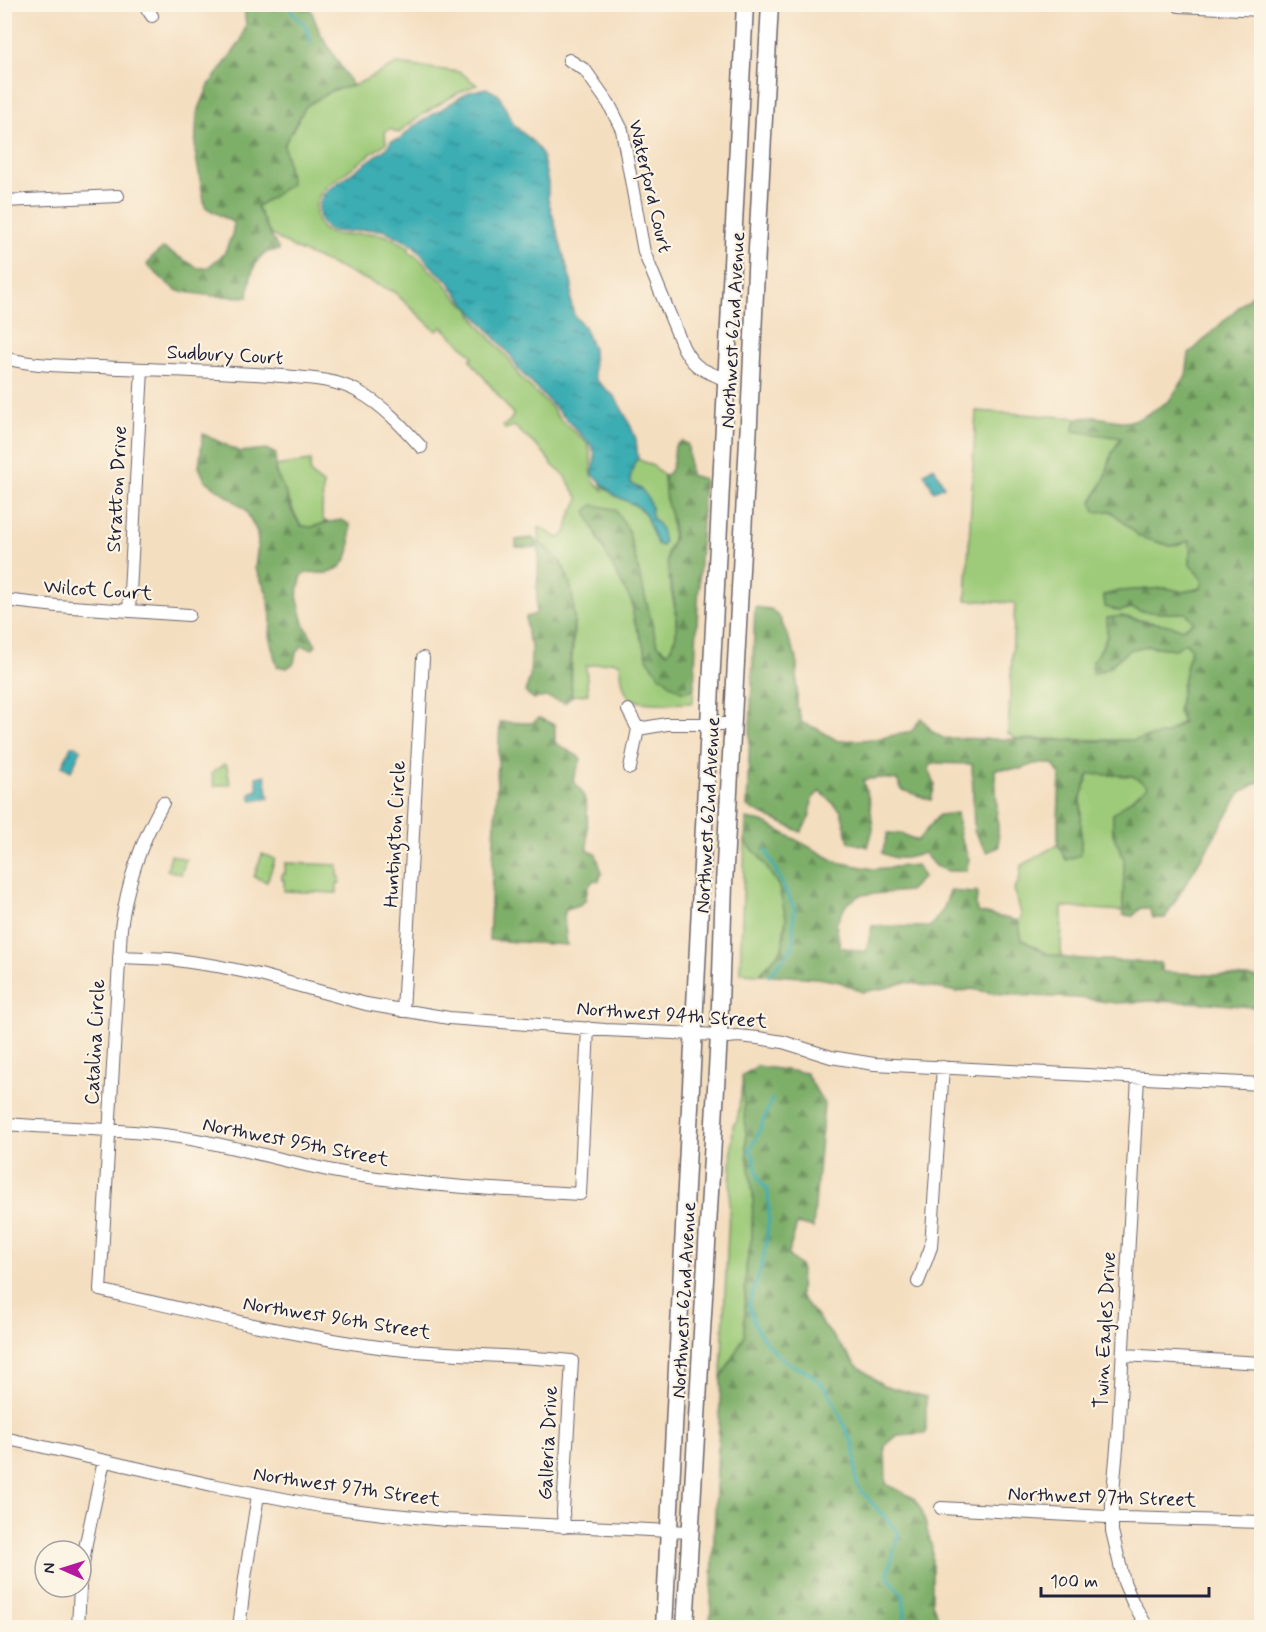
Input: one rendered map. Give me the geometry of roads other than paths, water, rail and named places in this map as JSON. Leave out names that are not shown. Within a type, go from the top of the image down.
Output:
[{"type":"street","points":[[144,4],[152,16]]},
{"type":"street","name":"Northwest 62nd Avenue","points":[[664,1628],[745,4]]},
{"type":"street","name":"Northwest 62nd Avenue","points":[[686,1628],[719,1035],[725,874],[770,4]]},
{"type":"street","points":[[1179,6],[1262,10]]},
{"type":"street","name":"Waterford Court","points":[[569,60],[585,70],[609,104],[622,130],[644,252],[682,347],[697,367],[727,381]]},
{"type":"street","points":[[4,201],[118,196]]},
{"type":"street","name":"Sudbury Court","points":[[4,358],[19,362],[62,366],[249,374],[337,383],[359,392],[386,410],[420,447]]},
{"type":"street","name":"Stratton Drive","points":[[129,611],[142,369]]},
{"type":"street","name":"Wilcot Court","points":[[4,600],[189,615]]},
{"type":"street","name":"Huntington Circle","points":[[404,1011],[423,658]]},
{"type":"street","points":[[628,710],[638,729],[630,768]]},
{"type":"street","points":[[638,729],[667,724],[733,724]]},
{"type":"street","name":"Catalina Circle","points":[[100,1290],[122,918],[130,879],[143,843],[163,803]]},
{"type":"street","name":"Northwest 94th Street","points":[[119,957],[170,959],[217,966],[260,975],[356,1002],[468,1020],[758,1038],[856,1062],[1262,1084]]},
{"type":"street","name":"Northwest 95th Street","points":[[4,1124],[109,1130],[175,1137],[336,1171],[402,1182],[580,1194],[588,1028]]},
{"type":"street","points":[[918,1282],[931,1247],[943,1067]]},
{"type":"street","name":"Twin Eagles Drive","points":[[1138,1078],[1112,1531],[1124,1582],[1148,1628]]},
{"type":"street","name":"Northwest 96th Street","points":[[100,1290],[253,1325],[374,1347],[446,1354],[572,1361]]},
{"type":"street","points":[[1122,1355],[1262,1363]]},
{"type":"street","name":"Galleria Drive","points":[[564,1527],[572,1361]]},
{"type":"street","name":"Northwest 97th Street","points":[[4,1438],[258,1495],[320,1506],[446,1520],[690,1532]]},
{"type":"street","points":[[87,1539],[104,1461]]},
{"type":"street","points":[[239,1628],[258,1495]]},
{"type":"street","name":"Northwest 97th Street","points":[[941,1508],[1262,1522]]},
{"type":"street","points":[[78,1628],[79,1599]]},
{"type":"water","points":[[486,88],[499,95],[514,125],[535,144],[542,154],[548,183],[548,199],[572,285],[571,302],[574,315],[584,327],[593,349],[596,380],[615,397],[636,439],[638,459],[635,461],[630,478],[631,483],[642,490],[648,498],[652,517],[661,528],[664,543],[662,546],[657,544],[645,513],[637,506],[614,495],[593,474],[595,454],[591,445],[518,369],[511,356],[448,280],[434,269],[413,245],[386,231],[329,230],[321,220],[320,202],[328,190],[388,147],[391,141],[400,139],[414,126],[469,92]]},
{"type":"water","points":[[934,467],[944,486],[934,491],[924,473]]},
{"type":"water","points":[[71,746],[76,746],[81,750],[71,771],[62,766]]},
{"type":"water","points":[[265,775],[269,798],[253,801],[250,794],[258,790],[256,777]]},
{"type":"waterway","points":[[287,4],[305,25],[311,43]]},
{"type":"waterway","points":[[766,850],[794,908],[793,947],[769,976]]},
{"type":"waterway","points":[[772,1099],[756,1139],[749,1150],[753,1154],[759,1180],[768,1191],[769,1215],[766,1246],[749,1304],[751,1314],[759,1332],[770,1347],[793,1366],[811,1375],[832,1398],[854,1447],[857,1484],[899,1533],[887,1576],[903,1595],[905,1617],[916,1628]]}]
